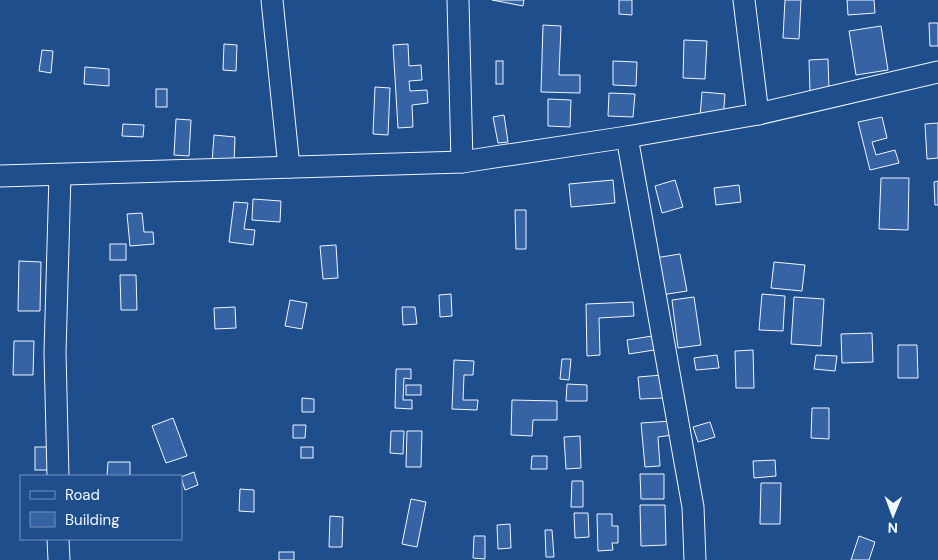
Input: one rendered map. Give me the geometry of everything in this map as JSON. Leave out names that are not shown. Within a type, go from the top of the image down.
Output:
[{"type":"street","points":[[272,0],[289,167]]},
{"type":"street","points":[[458,0],[462,162]]},
{"type":"street","points":[[744,0],[758,114]]},
{"type":"street","points":[[0,176],[462,162],[627,138],[758,114],[938,72]]},
{"type":"street","points":[[627,138],[691,497],[695,560]]},
{"type":"street","points":[[58,475],[55,353],[60,175]]},
{"type":"street","points":[[58,540],[59,560]]},
{"type":"building","points":[[492,0],[524,0],[523,6]]},
{"type":"building","points":[[619,0],[632,0],[632,15],[619,14]]},
{"type":"building","points":[[785,0],[801,0],[799,39],[783,38]]},
{"type":"building","points":[[847,0],[874,0],[875,13],[848,15]]},
{"type":"building","points":[[929,23],[938,23],[938,46],[930,46]]},
{"type":"building","points":[[543,25],[561,26],[559,75],[580,75],[580,93],[541,92]]},
{"type":"building","points":[[881,26],[888,70],[856,75],[849,31]]},
{"type":"building","points":[[684,40],[707,41],[705,79],[683,78]]},
{"type":"building","points":[[224,44],[237,45],[236,71],[223,70]]},
{"type":"building","points":[[408,44],[409,66],[421,65],[422,80],[409,81],[410,91],[427,90],[428,103],[412,105],[413,127],[398,128],[393,45]]},
{"type":"building","points":[[42,50],[53,51],[51,73],[39,71]]},
{"type":"building","points":[[828,59],[829,90],[810,91],[809,60]]},
{"type":"building","points":[[496,61],[503,61],[503,84],[496,84]]},
{"type":"building","points":[[613,61],[637,62],[636,86],[613,85]]},
{"type":"building","points":[[85,67],[109,69],[109,86],[84,84]]},
{"type":"building","points":[[375,87],[390,88],[388,135],[373,134]]},
{"type":"building","points":[[156,89],[167,89],[167,107],[156,107]]},
{"type":"building","points":[[702,92],[725,94],[723,119],[700,117]]},
{"type":"building","points":[[609,93],[635,94],[633,117],[608,116]]},
{"type":"building","points":[[548,99],[571,100],[570,127],[548,126]]},
{"type":"building","points":[[504,115],[508,142],[498,143],[493,117]]},
{"type":"building","points":[[882,117],[887,138],[872,142],[876,155],[895,150],[899,163],[870,170],[858,122]]},
{"type":"building","points":[[176,119],[191,120],[189,156],[174,155]]},
{"type":"building","points":[[938,123],[938,158],[927,159],[925,124]]},
{"type":"building","points":[[123,124],[144,125],[143,137],[122,136]]},
{"type":"building","points":[[214,135],[235,137],[234,164],[212,163]]},
{"type":"building","points":[[881,178],[909,178],[908,230],[879,229]]},
{"type":"building","points":[[613,180],[615,203],[571,207],[569,184]]},
{"type":"building","points":[[675,180],[683,207],[662,213],[655,186]]},
{"type":"building","points":[[938,181],[938,205],[935,205],[934,182]]},
{"type":"building","points":[[739,185],[741,202],[716,205],[714,188]]},
{"type":"building","points":[[253,199],[281,201],[280,222],[252,220]]},
{"type":"building","points":[[234,202],[248,203],[244,229],[255,230],[253,245],[229,242]]},
{"type":"building","points":[[515,210],[526,210],[526,249],[516,249]]},
{"type":"building","points":[[142,213],[144,232],[153,232],[154,244],[130,246],[127,214]]},
{"type":"building","points":[[110,244],[126,244],[126,260],[110,260]]},
{"type":"building","points":[[336,245],[338,278],[323,279],[320,246]]},
{"type":"building","points":[[680,254],[687,291],[661,295],[655,258]]},
{"type":"building","points":[[19,261],[41,262],[40,311],[18,311]]},
{"type":"building","points":[[774,262],[805,265],[802,291],[771,288]]},
{"type":"building","points":[[120,275],[136,275],[137,310],[121,310]]},
{"type":"building","points":[[451,294],[452,316],[440,317],[439,295]]},
{"type":"building","points":[[762,294],[785,296],[783,331],[759,330]]},
{"type":"building","points":[[694,297],[701,345],[678,348],[672,300]]},
{"type":"building","points":[[794,297],[824,299],[821,346],[791,344]]},
{"type":"building","points":[[290,300],[307,303],[302,329],[285,326]]},
{"type":"building","points":[[633,302],[634,316],[599,318],[600,355],[587,356],[586,304]]},
{"type":"building","points":[[235,307],[236,328],[215,329],[214,308]]},
{"type":"building","points":[[402,307],[415,307],[417,324],[403,325]]},
{"type":"building","points":[[872,333],[873,362],[842,363],[841,334]]},
{"type":"building","points":[[652,336],[654,350],[629,354],[627,340]]},
{"type":"building","points":[[14,341],[34,341],[33,375],[13,375]]},
{"type":"building","points":[[898,345],[917,345],[918,378],[898,378]]},
{"type":"building","points":[[753,350],[754,388],[736,388],[735,351]]},
{"type":"building","points":[[717,355],[719,368],[696,370],[694,358]]},
{"type":"building","points":[[816,355],[837,356],[835,371],[814,369]]},
{"type":"building","points":[[562,359],[571,359],[569,380],[560,379]]},
{"type":"building","points":[[454,360],[474,361],[473,375],[464,375],[463,400],[478,400],[477,410],[452,409]]},
{"type":"building","points":[[396,369],[411,369],[411,379],[404,378],[403,400],[412,400],[412,409],[395,408]]},
{"type":"building","points":[[662,375],[663,398],[640,399],[638,377]]},
{"type":"building","points":[[567,384],[587,385],[587,401],[566,401]]},
{"type":"building","points":[[406,385],[421,385],[421,395],[406,395]]},
{"type":"building","points":[[302,398],[314,399],[314,412],[302,412]]},
{"type":"building","points":[[512,400],[557,401],[557,420],[533,420],[532,436],[511,435]]},
{"type":"building","points":[[812,408],[829,408],[829,439],[811,438]]},
{"type":"building","points":[[173,418],[187,456],[166,463],[152,426]]},
{"type":"building","points":[[672,421],[673,435],[658,437],[660,466],[645,467],[641,423]]},
{"type":"building","points":[[710,422],[715,437],[698,442],[693,427]]},
{"type":"building","points":[[293,425],[306,425],[305,438],[293,438]]},
{"type":"building","points":[[391,431],[404,431],[403,454],[390,453]]},
{"type":"building","points":[[407,431],[422,431],[421,467],[406,467]]},
{"type":"building","points":[[580,436],[581,468],[566,469],[564,437]]},
{"type":"building","points":[[35,447],[54,447],[54,470],[35,470]]},
{"type":"building","points":[[301,447],[313,447],[313,458],[301,458]]},
{"type":"building","points":[[532,456],[547,456],[547,469],[531,469]]},
{"type":"building","points":[[775,460],[776,476],[754,478],[753,461]]},
{"type":"building","points":[[108,462],[130,462],[130,475],[107,475]]},
{"type":"building","points":[[194,472],[198,485],[185,490],[182,477]]},
{"type":"building","points":[[640,474],[664,474],[664,499],[641,499]]},
{"type":"building","points":[[572,481],[583,481],[583,507],[571,507]]},
{"type":"building","points":[[761,483],[781,483],[780,524],[760,524]]},
{"type":"building","points":[[240,489],[254,490],[254,512],[239,511]]},
{"type":"building","points":[[411,499],[426,502],[417,547],[402,544]]},
{"type":"building","points":[[640,505],[665,505],[666,545],[641,546]]},
{"type":"building","points":[[574,513],[588,513],[589,537],[575,538]]},
{"type":"building","points":[[597,514],[612,514],[612,526],[618,526],[618,543],[612,543],[613,550],[598,551]]},
{"type":"building","points":[[330,516],[343,517],[342,547],[329,547]]},
{"type":"building","points":[[510,524],[511,548],[498,549],[497,525]]},
{"type":"building","points":[[545,530],[552,530],[554,557],[546,557]]},
{"type":"building","points":[[474,536],[485,536],[485,559],[473,558]]},
{"type":"building","points":[[859,536],[875,542],[869,560],[851,560]]},
{"type":"building","points":[[279,552],[294,552],[294,560],[279,560]]}]
